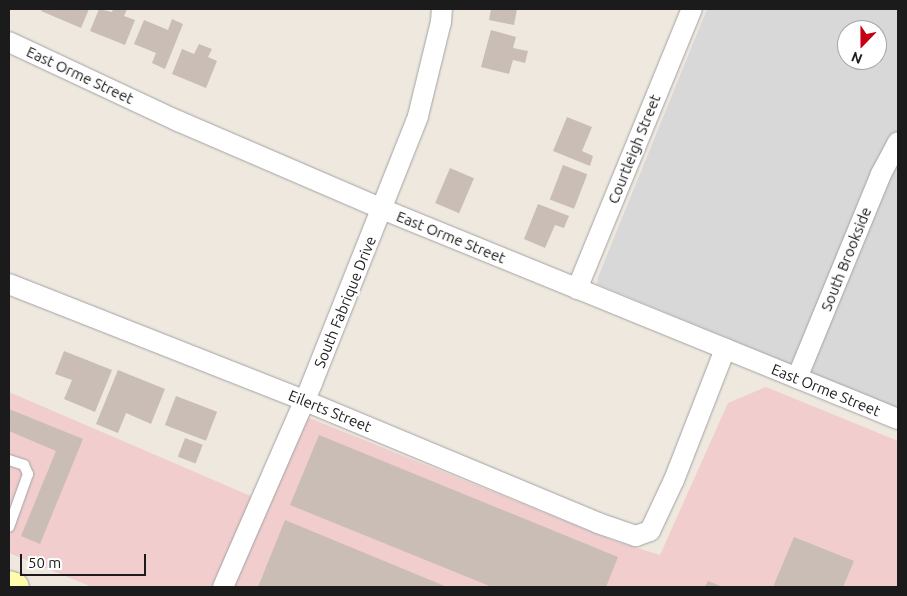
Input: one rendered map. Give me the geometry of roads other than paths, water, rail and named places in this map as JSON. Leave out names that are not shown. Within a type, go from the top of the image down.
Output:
[{"type":"main road","points":[[9,585],[14,587]]},
{"type":"street","name":"South Fabrique Drive","points":[[223,587],[312,383],[418,116],[441,22],[442,9]]},
{"type":"street","name":"Courtleigh Street","points":[[577,289],[692,9]]},
{"type":"street","name":"East Orme Street","points":[[9,42],[178,121],[382,209],[898,419]]},
{"type":"street","name":"South Brookside","points":[[797,378],[881,174],[898,142]]},
{"type":"street","name":"Eilerts Street","points":[[9,284],[303,400],[598,523],[636,536],[650,531],[674,480],[725,349]]},
{"type":"lane","points":[[9,460],[24,465],[28,474],[9,527]]}]
